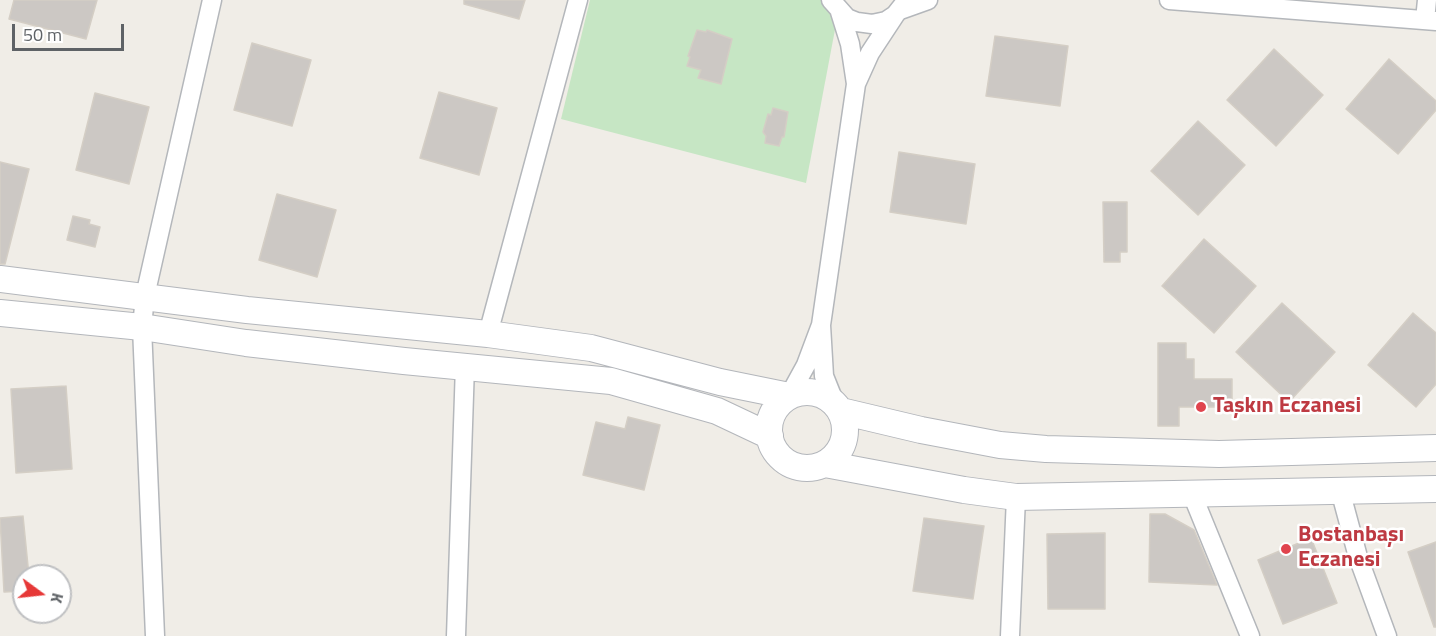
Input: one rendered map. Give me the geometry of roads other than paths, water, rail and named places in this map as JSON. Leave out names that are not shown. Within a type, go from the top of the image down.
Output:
[{"type":"main road","points":[[0,279],[247,310],[488,334],[591,348],[720,382],[789,396],[813,392],[837,406],[943,434],[1000,445],[1046,449],[1219,454],[1436,448]]},
{"type":"main road","points":[[0,313],[142,327],[257,344],[610,381],[717,411],[770,436]]},
{"type":"main road","points":[[789,396],[773,413],[770,436],[781,458],[802,468],[825,464],[964,490],[1016,497],[1436,489]]},
{"type":"main road","points":[[825,464],[835,456],[846,435],[837,406]]},
{"type":"street","points":[[155,636],[142,327],[146,296],[212,0]]},
{"type":"street","points":[[488,334],[578,0]]},
{"type":"street","points":[[836,6],[858,22],[872,24],[886,21],[901,8],[928,0]]},
{"type":"street","points":[[1169,0],[1430,20],[1427,0]]},
{"type":"street","points":[[836,6],[850,44],[856,84]]},
{"type":"street","points":[[837,406],[824,376],[821,325],[856,84],[870,53],[901,8]]},
{"type":"street","points":[[789,396],[806,365],[821,325]]},
{"type":"street","points":[[456,636],[465,365]]},
{"type":"street","points":[[1340,490],[1358,557],[1387,636]]},
{"type":"street","points":[[1192,494],[1250,636]]},
{"type":"street","points":[[1010,636],[1016,497]]},
{"type":"place","name":"Taşkın Eczanesi","points":[[1201,407]]},
{"type":"place","name":"Bostanbaşı Eczanesi","points":[[1286,549]]}]
